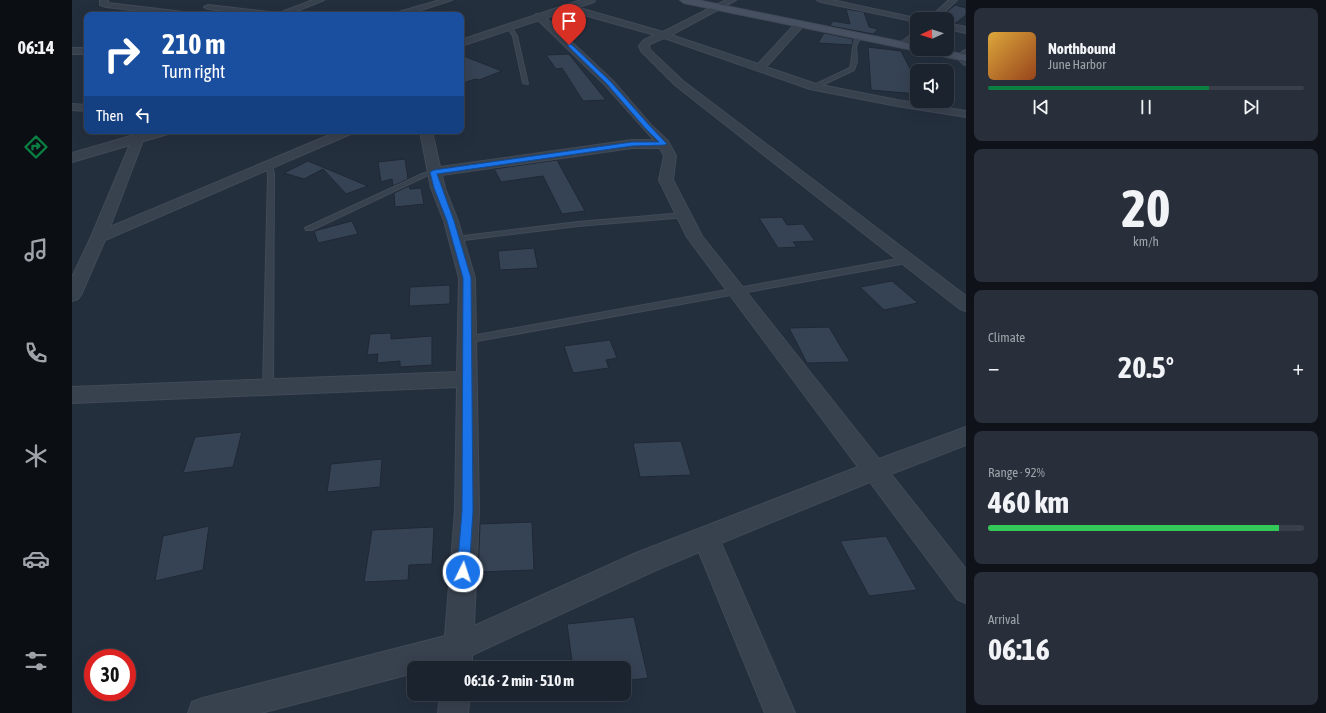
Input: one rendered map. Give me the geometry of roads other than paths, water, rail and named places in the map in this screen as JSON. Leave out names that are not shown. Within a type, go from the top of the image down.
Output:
[{"type":"main road","points":[[684,0],[910,46]]},
{"type":"main road","points":[[954,56],[965,58]]},
{"type":"street","points":[[104,0],[103,3],[106,5],[166,12]]},
{"type":"street","points":[[201,12],[218,0]]},
{"type":"street","points":[[288,12],[320,0]]},
{"type":"street","points":[[408,12],[448,0]]},
{"type":"street","points":[[464,42],[508,26],[591,0]]},
{"type":"street","points":[[732,0],[648,42],[644,46],[646,51],[679,83],[966,305]]},
{"type":"street","points":[[826,0],[910,18]]},
{"type":"street","points":[[940,12],[953,0]]},
{"type":"street","points":[[235,10],[248,3]]},
{"type":"street","points":[[208,7],[253,12]]},
{"type":"street","points":[[566,7],[664,35],[814,87],[897,104],[966,114]]},
{"type":"street","points":[[539,16],[609,83],[647,127],[664,144],[670,156],[666,180],[695,236],[966,590]]},
{"type":"street","points":[[758,68],[800,24]]},
{"type":"street","points":[[954,27],[966,30]]},
{"type":"street","points":[[903,45],[910,39]]},
{"type":"street","points":[[72,51],[84,51]]},
{"type":"street","points":[[72,107],[84,108]]},
{"type":"street","points":[[72,158],[152,134]]},
{"type":"street","points":[[99,237],[342,134]]},
{"type":"street","points":[[427,134],[434,172],[467,278],[467,511],[457,658]]},
{"type":"street","points":[[72,295],[99,237],[138,138]]},
{"type":"street","points":[[434,172],[632,144],[664,144]]},
{"type":"street","points":[[72,395],[466,379]]},
{"type":"street","points":[[210,712],[457,658],[645,562],[875,470],[966,436]]},
{"type":"street","points":[[706,538],[780,713]]},
{"type":"street","points":[[453,713],[454,701]]},
{"type":"lane","points":[[508,26],[515,36],[526,83]]},
{"type":"lane","points":[[814,87],[854,66],[854,46],[859,36]]},
{"type":"lane","points":[[268,387],[271,174],[269,165]]},
{"type":"lane","points":[[308,228],[424,175],[434,172]]},
{"type":"lane","points":[[456,239],[578,224],[684,215]]},
{"type":"lane","points":[[466,340],[909,260]]}]
